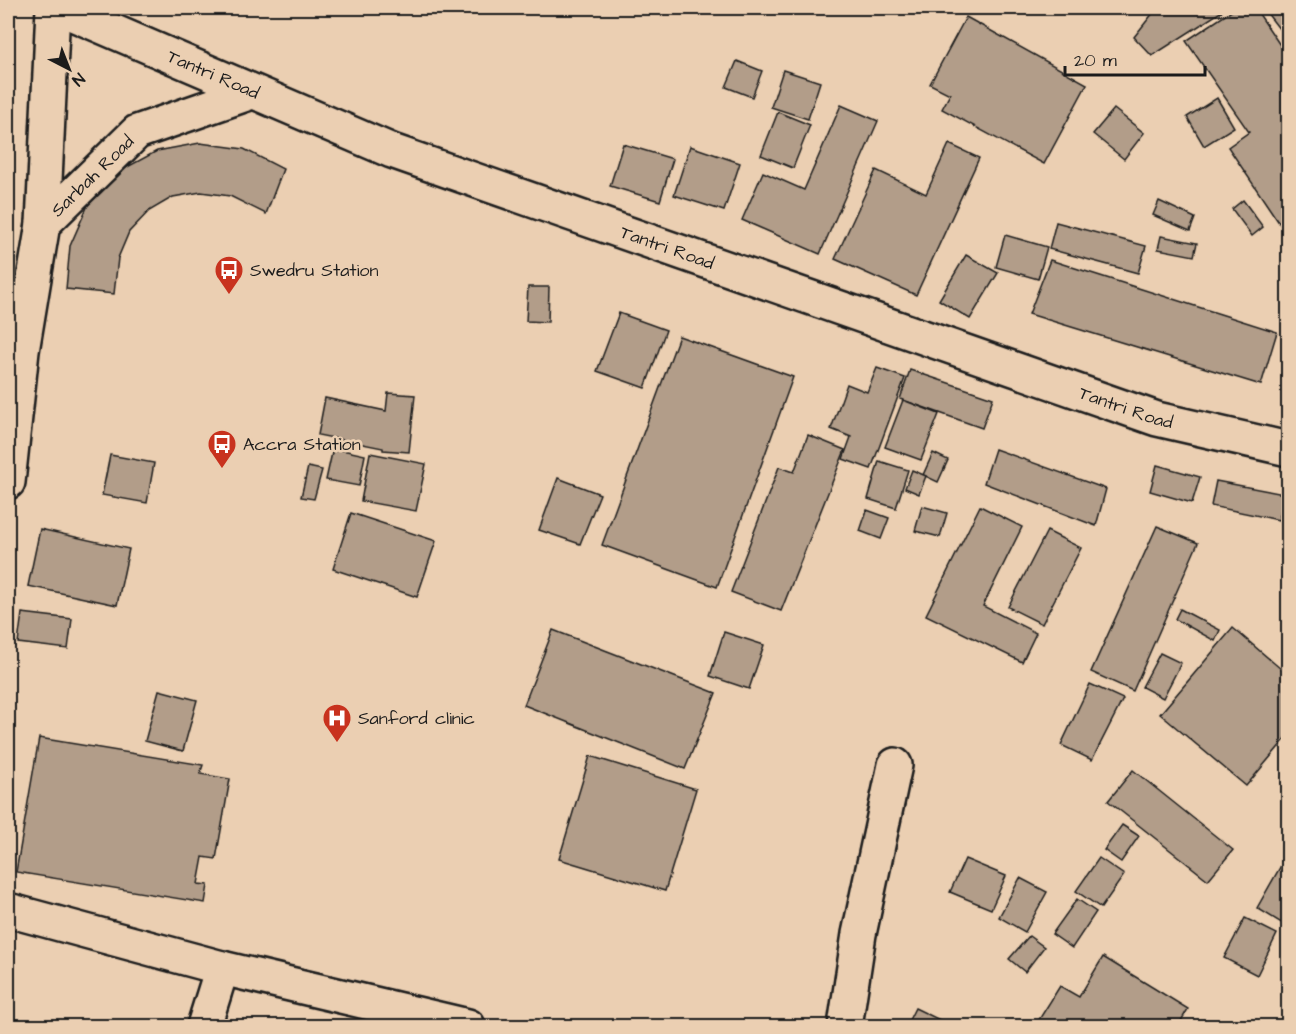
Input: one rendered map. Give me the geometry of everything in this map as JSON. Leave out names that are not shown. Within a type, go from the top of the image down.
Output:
[{"type":"street","points":[[43,224],[53,8]]},
{"type":"street","name":"Tantri Road","points":[[59,8],[392,151],[1157,419],[1288,448]]},
{"type":"street","name":"Sarbah Road","points":[[8,482],[22,351],[43,224],[137,132],[252,92]]},
{"type":"street","points":[[845,1026],[859,934],[895,765]]},
{"type":"street","points":[[8,910],[222,968],[468,1026]]},
{"type":"street","points":[[204,1026],[222,968]]},
{"type":"building","points":[[1157,8],[1227,8],[1152,56],[1134,37]]},
{"type":"building","points":[[1236,8],[1255,8],[1288,57],[1288,236],[1228,147],[1249,132],[1186,41]]},
{"type":"building","points":[[1263,8],[1288,8],[1288,24],[1280,30]]},
{"type":"building","points":[[966,17],[1087,84],[1044,164],[942,109],[950,94],[930,84]]},
{"type":"building","points":[[737,61],[762,71],[752,97],[726,87]]},
{"type":"building","points":[[783,70],[820,82],[808,119],[771,107]]},
{"type":"building","points":[[1217,98],[1234,127],[1204,146],[1187,117]]},
{"type":"building","points":[[841,105],[878,121],[820,254],[742,220],[763,172],[804,190]]},
{"type":"building","points":[[1114,109],[1144,133],[1124,159],[1093,134]]},
{"type":"building","points":[[778,112],[810,125],[793,168],[761,155]]},
{"type":"building","points":[[200,143],[244,149],[283,169],[266,214],[230,196],[201,192],[173,197],[149,211],[129,232],[118,258],[114,294],[66,289],[70,246],[88,205],[118,172],[157,151]]},
{"type":"building","points":[[623,144],[673,159],[660,201],[610,186]]},
{"type":"building","points":[[949,144],[979,158],[916,295],[835,259],[876,170],[926,194]]},
{"type":"building","points":[[690,146],[740,163],[724,211],[674,195]]},
{"type":"building","points":[[1243,200],[1263,227],[1252,236],[1232,209]]},
{"type":"building","points":[[1159,201],[1195,218],[1190,231],[1153,215]]},
{"type":"building","points":[[1056,222],[1146,246],[1138,273],[1049,249]]},
{"type":"building","points":[[1005,235],[1047,247],[1038,279],[996,267]]},
{"type":"building","points":[[1161,236],[1197,243],[1194,256],[1158,249]]},
{"type":"building","points":[[966,255],[998,273],[970,319],[939,300]]},
{"type":"building","points":[[1050,260],[1277,332],[1261,385],[1029,314]]},
{"type":"building","points":[[528,287],[549,287],[548,322],[526,321]]},
{"type":"building","points":[[619,313],[666,330],[645,388],[597,371]]},
{"type":"building","points":[[679,336],[793,377],[717,587],[602,545]]},
{"type":"building","points":[[877,368],[905,378],[871,469],[843,459],[851,437],[831,429],[847,384],[867,392]]},
{"type":"building","points":[[910,370],[993,398],[982,428],[900,399]]},
{"type":"building","points":[[388,393],[415,395],[409,452],[383,450],[383,448],[318,435],[325,398],[386,411]]},
{"type":"building","points":[[903,400],[939,414],[921,460],[885,447]]},
{"type":"building","points":[[808,435],[845,450],[781,611],[731,592],[779,467],[794,472]]},
{"type":"building","points":[[333,448],[365,455],[359,486],[326,480]]},
{"type":"building","points":[[995,449],[1106,489],[1096,526],[984,483]]},
{"type":"building","points":[[370,453],[426,464],[416,511],[361,501]]},
{"type":"building","points":[[933,453],[948,460],[938,482],[923,475]]},
{"type":"building","points":[[110,455],[154,463],[147,503],[102,495]]},
{"type":"building","points":[[879,461],[908,470],[896,508],[868,499]]},
{"type":"building","points":[[1157,465],[1200,477],[1192,503],[1150,491]]},
{"type":"building","points":[[308,467],[322,470],[314,499],[301,497]]},
{"type":"building","points":[[912,470],[926,476],[919,494],[905,488]]},
{"type":"building","points":[[558,478],[600,494],[580,544],[539,530]]},
{"type":"building","points":[[1216,481],[1284,494],[1279,520],[1211,506]]},
{"type":"building","points":[[922,506],[947,513],[940,537],[915,531]]},
{"type":"building","points":[[980,506],[1022,527],[983,606],[1036,633],[1022,662],[926,615]]},
{"type":"building","points":[[867,510],[889,518],[881,539],[860,531]]},
{"type":"building","points":[[351,513],[436,541],[417,597],[333,569]]},
{"type":"building","points":[[1157,526],[1198,543],[1133,691],[1091,672]]},
{"type":"building","points":[[40,529],[129,549],[117,605],[28,586]]},
{"type":"building","points":[[1047,531],[1081,548],[1042,624],[1008,607]]},
{"type":"building","points":[[1180,609],[1220,630],[1215,641],[1175,619]]},
{"type":"building","points":[[22,613],[72,619],[68,649],[18,643]]},
{"type":"building","points":[[1233,628],[1288,675],[1288,736],[1246,786],[1160,714]]},
{"type":"building","points":[[553,630],[716,693],[685,769],[524,705]]},
{"type":"building","points":[[724,632],[764,645],[749,689],[710,676]]},
{"type":"building","points":[[1160,653],[1181,663],[1163,698],[1142,687]]},
{"type":"building","points":[[1090,684],[1123,699],[1092,760],[1061,745]]},
{"type":"building","points":[[159,690],[197,700],[183,751],[145,741]]},
{"type":"building","points":[[39,738],[203,765],[200,774],[230,779],[216,859],[203,857],[198,884],[208,885],[205,903],[16,872]]},
{"type":"building","points":[[590,756],[696,789],[665,891],[559,859]]},
{"type":"building","points":[[1133,770],[1233,850],[1208,880],[1108,801]]},
{"type":"building","points":[[1122,825],[1139,836],[1121,862],[1104,850]]},
{"type":"building","points":[[1099,858],[1124,875],[1101,908],[1076,891]]},
{"type":"building","points":[[965,859],[1006,876],[991,909],[950,892]]},
{"type":"building","points":[[1283,862],[1288,865],[1288,927],[1257,908]]},
{"type":"building","points":[[1020,878],[1047,892],[1025,932],[999,917]]},
{"type":"building","points":[[1077,899],[1096,912],[1072,948],[1052,934]]},
{"type":"building","points":[[1245,918],[1277,934],[1257,975],[1224,958]]},
{"type":"building","points":[[1029,936],[1044,947],[1025,972],[1009,959]]},
{"type":"building","points":[[1103,957],[1188,1009],[1178,1026],[1035,1026],[1060,986],[1079,997]]},
{"type":"building","points":[[915,1008],[952,1026],[906,1026]]},
{"type":"place","name":"Swedru Station","points":[[229,296]]},
{"type":"place","name":"Accra Station","points":[[222,470]]},
{"type":"place","name":"Sanford clinic","points":[[337,744]]}]
